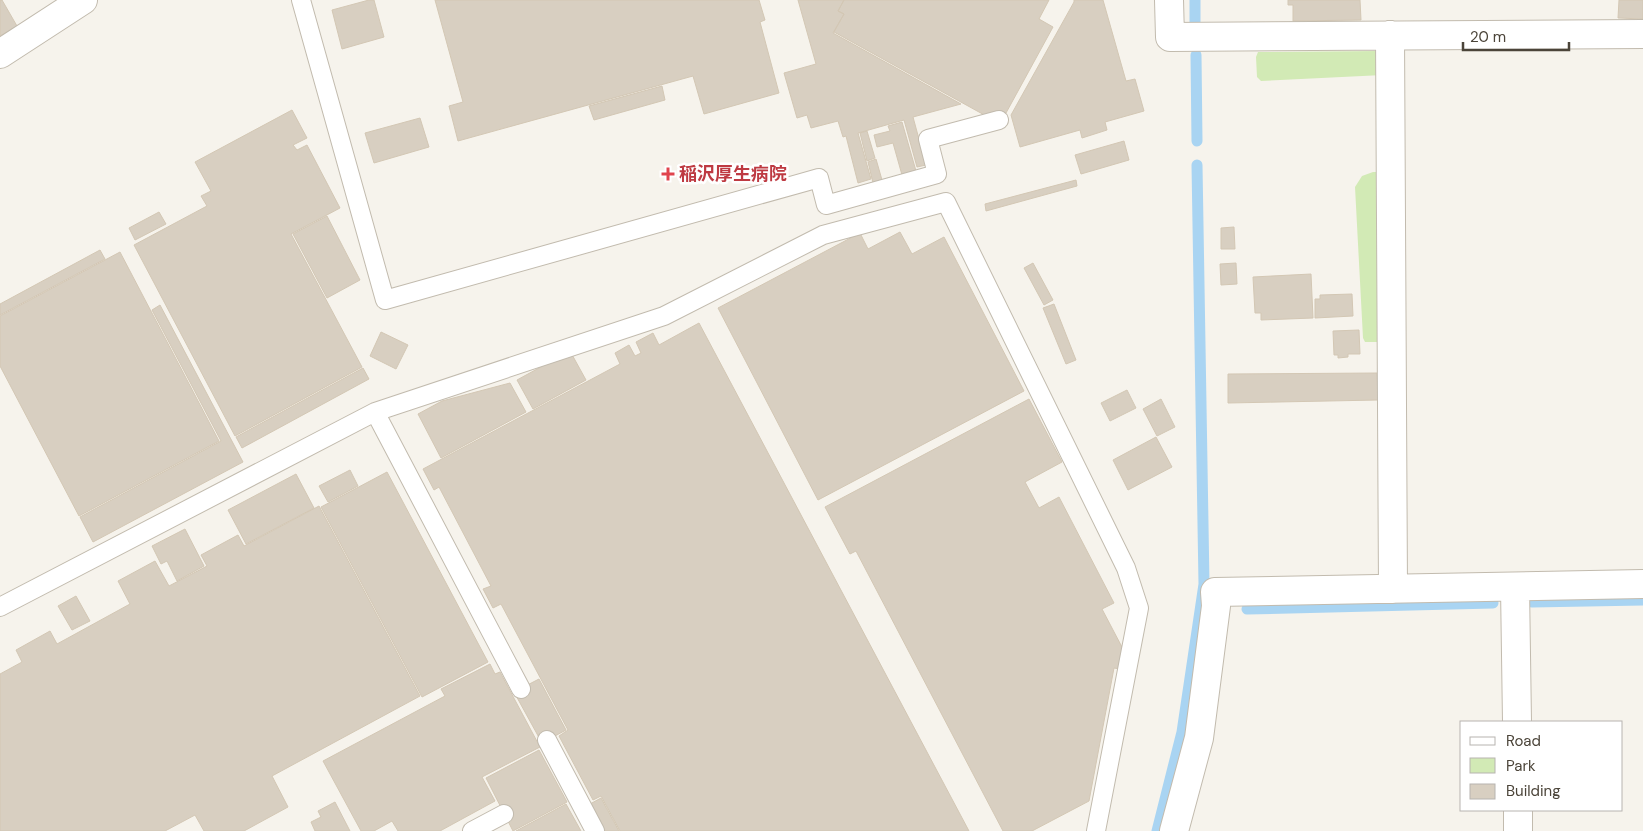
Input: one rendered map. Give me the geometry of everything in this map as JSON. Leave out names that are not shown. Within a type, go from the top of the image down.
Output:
[{"type":"street","points":[[0,54],[83,0]]},
{"type":"street","points":[[1169,0],[1170,37],[1643,34]]},
{"type":"street","points":[[1390,36],[1393,589]]},
{"type":"street","points":[[1174,831],[1199,738],[1216,606],[1215,592],[1643,584]]},
{"type":"street","points":[[1515,587],[1517,721]]},
{"type":"street","points":[[1518,811],[1518,831]]},
{"type":"lane","points":[[301,0],[384,300],[819,178],[826,205],[937,174],[928,139],[999,120]]},
{"type":"lane","points":[[0,606],[375,412],[664,316],[824,235],[946,202],[1126,568],[1138,608],[1096,831]]},
{"type":"lane","points":[[375,412],[521,689]]},
{"type":"lane","points":[[547,740],[564,784],[595,831]]},
{"type":"lane","points":[[472,831],[504,814]]},
{"type":"green space","points":[[1378,51],[1383,75],[1261,81],[1257,77],[1256,57],[1258,52]]},
{"type":"green space","points":[[1373,172],[1384,172],[1385,342],[1365,342],[1363,338],[1355,187],[1362,176]]},
{"type":"building","points":[[0,0],[2,0],[17,26],[0,36]]},
{"type":"building","points":[[374,0],[384,37],[342,49],[332,10]]},
{"type":"building","points":[[435,0],[759,0],[765,20],[760,22],[779,93],[704,114],[693,76],[458,141],[449,106],[463,102]]},
{"type":"building","points":[[798,0],[844,0],[838,11],[844,14],[833,33],[961,104],[913,117],[926,165],[917,167],[904,120],[858,133],[871,179],[858,183],[846,136],[843,137],[838,121],[811,128],[807,115],[797,118],[784,73],[816,64]]},
{"type":"building","points":[[844,0],[1049,0],[1039,19],[1053,27],[1006,113],[988,117],[834,32],[844,14],[838,11]]},
{"type":"building","points":[[1074,0],[1103,0],[1126,81],[1135,79],[1144,111],[1105,122],[1107,130],[1082,138],[1080,130],[1020,147],[1011,115]]},
{"type":"building","points":[[1288,0],[1360,0],[1361,20],[1293,21],[1293,5],[1288,5]]},
{"type":"building","points":[[1619,0],[1643,0],[1643,19],[1618,18]]},
{"type":"building","points":[[662,86],[665,100],[594,120],[589,106]]},
{"type":"building","points":[[292,110],[307,138],[293,145],[297,150],[307,145],[340,208],[291,234],[362,367],[235,436],[134,245],[207,206],[201,196],[211,191],[195,162]]},
{"type":"building","points":[[420,118],[429,147],[374,163],[365,133]]},
{"type":"building","points":[[902,122],[916,171],[902,175],[893,143],[877,147],[874,135],[890,131],[888,126]]},
{"type":"building","points":[[867,131],[875,158],[867,161],[860,133]]},
{"type":"building","points":[[1124,141],[1129,160],[1081,174],[1075,155]]},
{"type":"building","points":[[876,159],[882,180],[873,183],[868,162]]},
{"type":"building","points":[[1076,180],[1077,186],[986,211],[985,204]]},
{"type":"building","points":[[159,212],[166,224],[135,240],[129,228]]},
{"type":"building","points":[[327,216],[360,280],[327,298],[293,234]]},
{"type":"building","points":[[1234,227],[1235,249],[1221,249],[1221,228]]},
{"type":"building","points":[[900,232],[912,254],[944,237],[1024,391],[818,500],[718,308],[860,233],[868,249]]},
{"type":"building","points":[[100,250],[105,259],[0,315],[0,304]]},
{"type":"building","points":[[120,252],[219,441],[79,516],[0,366],[0,316]]},
{"type":"building","points":[[1033,263],[1053,300],[1044,305],[1024,268]]},
{"type":"building","points":[[1236,263],[1237,284],[1221,285],[1220,264]]},
{"type":"building","points":[[1311,274],[1313,318],[1261,320],[1261,313],[1255,313],[1253,277]]},
{"type":"building","points":[[1352,294],[1353,316],[1315,318],[1315,299],[1320,299],[1320,295]]},
{"type":"building","points":[[1054,304],[1076,360],[1066,364],[1043,308]]},
{"type":"building","points":[[160,305],[243,462],[93,542],[80,517],[221,441],[152,310]]},
{"type":"building","points":[[699,323],[969,831],[620,831],[601,796],[593,800],[559,736],[568,730],[501,604],[493,608],[483,589],[491,586],[439,487],[434,490],[423,469],[620,364],[615,353],[629,345],[635,356],[641,353],[636,342],[653,333],[659,345]]},
{"type":"building","points":[[1359,330],[1360,354],[1348,354],[1348,357],[1338,358],[1338,355],[1334,355],[1333,331]]},
{"type":"building","points":[[381,332],[408,345],[396,369],[370,356]]},
{"type":"building","points":[[570,351],[586,380],[533,409],[517,380]]},
{"type":"building","points":[[363,368],[369,379],[242,448],[236,437]]},
{"type":"building","points":[[1377,373],[1378,400],[1228,403],[1228,374]]},
{"type":"building","points":[[510,383],[526,412],[441,458],[418,414],[442,401]]},
{"type":"building","points":[[1127,390],[1136,408],[1110,421],[1101,403]]},
{"type":"building","points":[[1029,399],[1062,462],[1025,482],[1039,508],[1059,497],[1114,603],[1102,609],[1123,649],[1120,669],[1114,668],[1089,801],[1032,831],[1003,831],[856,551],[850,554],[825,507]]},
{"type":"building","points":[[1161,399],[1175,427],[1157,436],[1143,409]]},
{"type":"building","points":[[1156,437],[1172,467],[1128,490],[1113,460]]},
{"type":"building","points":[[350,470],[358,486],[328,502],[319,486]]},
{"type":"building","points":[[387,472],[488,662],[422,697],[321,507]]},
{"type":"building","points":[[296,474],[314,508],[246,544],[228,510]]},
{"type":"building","points":[[319,506],[420,696],[272,776],[288,807],[244,831],[204,831],[195,815],[165,831],[0,831],[0,674],[22,662],[16,650],[50,631],[57,644],[130,604],[118,581],[155,561],[169,586],[207,566],[201,555],[238,535],[244,546]]},
{"type":"building","points":[[185,529],[204,566],[177,581],[167,561],[161,564],[152,546]]},
{"type":"building","points":[[76,596],[90,621],[72,630],[58,606]]},
{"type":"building","points":[[490,664],[495,674],[500,672],[540,747],[482,777],[495,801],[440,831],[398,831],[392,821],[374,831],[361,831],[323,761],[445,696],[441,689]]},
{"type":"building","points":[[539,679],[566,730],[542,743],[514,692]]},
{"type":"building","points":[[539,750],[567,802],[513,831],[486,778]]},
{"type":"building","points":[[601,798],[619,831],[605,831],[590,804]]},
{"type":"building","points":[[335,802],[350,831],[315,831],[311,822],[321,817],[318,811]]},
{"type":"building","points":[[566,804],[581,831],[516,831]]},
{"type":"waterway","points":[[1195,0],[1195,23]]},
{"type":"waterway","points":[[1196,55],[1197,141]]},
{"type":"waterway","points":[[1157,831],[1182,732],[1204,584],[1197,165]]},
{"type":"waterway","points":[[1532,602],[1643,600]]},
{"type":"waterway","points":[[1247,609],[1493,603]]},
{"type":"place","name":"稲沢厚生病院","points":[[668,174]]}]
